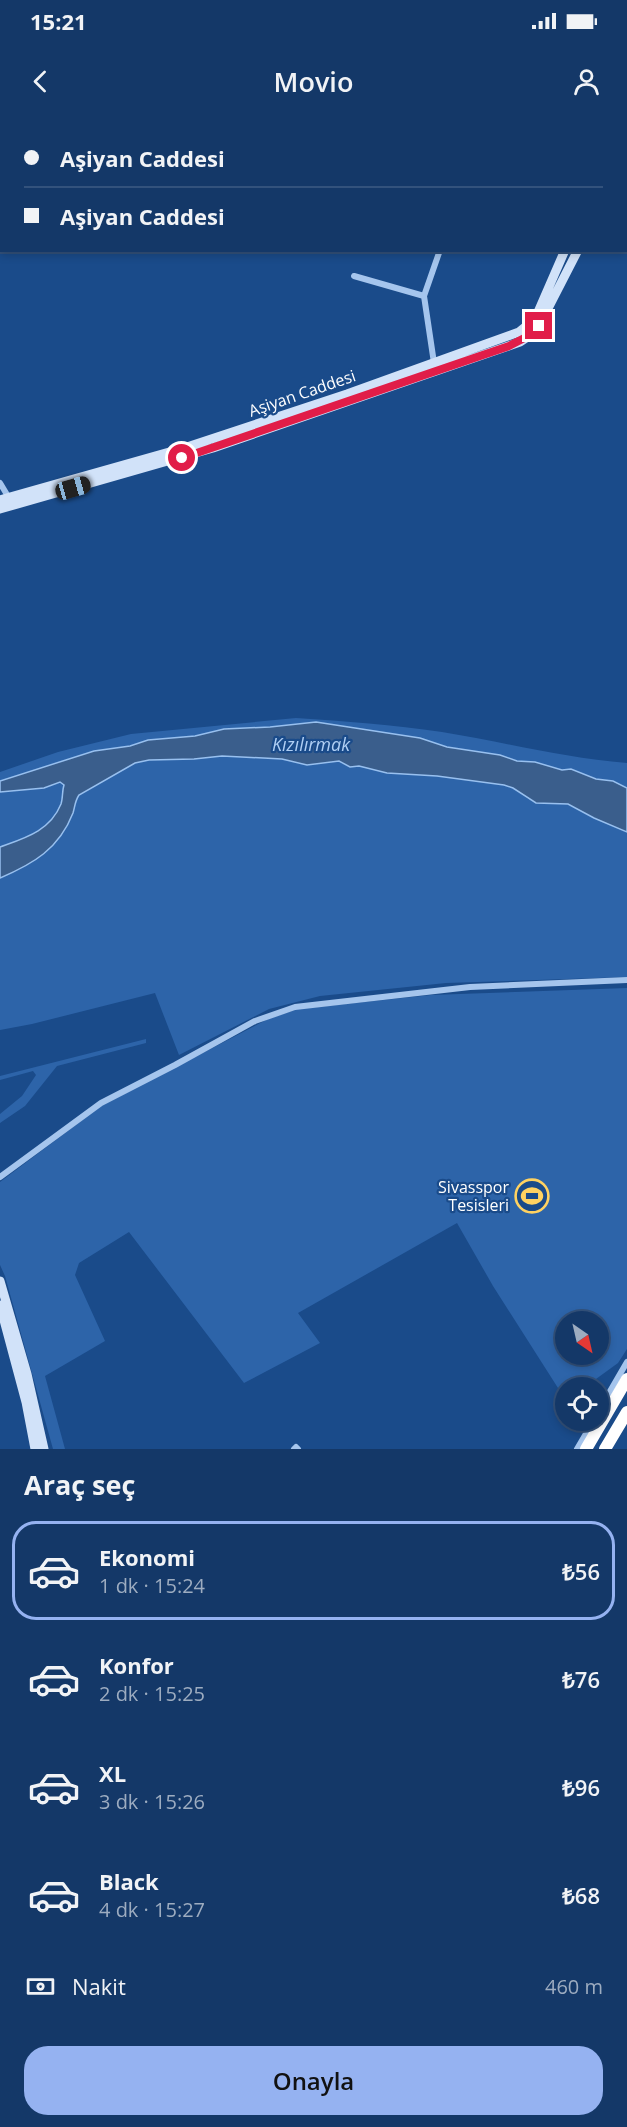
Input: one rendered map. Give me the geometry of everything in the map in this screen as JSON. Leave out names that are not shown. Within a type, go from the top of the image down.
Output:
[{"type":"highway","points":[[586,1449],[627,1379]]},
{"type":"highway","points":[[605,1449],[627,1412]]},
{"type":"street","points":[[434,363],[424,296],[439,252]]},
{"type":"street","name":"Aşiyan Caddesi","points":[[4,499],[187,447],[519,332],[535,319],[564,252]]},
{"type":"street","name":"Aşiyan Caddesi","points":[[0,509],[213,448],[519,342],[532,334],[539,326],[577,252]]},
{"type":"street","points":[[354,276],[424,296]]},
{"type":"street","points":[[0,483],[4,499]]},
{"type":"street","points":[[0,1177],[101,1102],[255,1021],[295,1007],[470,987],[627,980]]},
{"type":"street","points":[[0,1281],[27,1374],[44,1449]]},
{"type":"street","points":[[0,1305],[26,1402],[35,1449]]},
{"type":"street","points":[[609,1393],[627,1362]]},
{"type":"street","points":[[577,1449],[588,1431]]},
{"type":"shaded area","points":[[296,718],[442,732],[557,754],[627,763],[627,788],[614,781],[596,779],[571,769],[562,770],[535,762],[517,761],[500,755],[447,747],[420,738],[316,722],[224,729],[195,736],[148,740],[130,746],[94,751],[0,781],[0,772],[58,752],[131,734]]},
{"type":"shaded area","points":[[222,756],[282,759],[307,765],[339,761],[350,767],[359,766],[387,773],[437,776],[504,785],[513,788],[528,799],[545,804],[568,804],[627,832],[627,977],[446,983],[320,996],[269,1009],[179,1055],[155,993],[0,1030],[0,878],[34,861],[52,846],[67,826],[79,795],[135,763],[149,760]]},
{"type":"shaded area","points":[[60,782],[64,785],[61,804],[51,821],[36,832],[0,847],[0,792],[44,788]]},
{"type":"shaded area","points":[[627,988],[627,1349],[618,1363],[599,1377],[555,1377],[555,1383],[493,1286],[457,1223],[298,1313],[320,1343],[244,1383],[129,1232],[79,1263],[75,1275],[105,1341],[45,1376],[65,1449],[53,1449],[0,1265],[0,1182],[101,1106],[268,1019],[298,1009],[431,995]]},
{"type":"shaded area","points":[[146,1039],[146,1043],[57,1066],[25,1106],[0,1123],[0,1114],[22,1096],[36,1075],[33,1071],[0,1080],[0,1076]]},
{"type":"water","name":"Kızılırmak","points":[[316,722],[420,738],[447,747],[500,755],[517,761],[535,762],[562,770],[571,769],[596,779],[613,781],[627,788],[627,832],[568,804],[536,803],[504,785],[437,776],[387,773],[359,766],[350,767],[339,761],[307,765],[282,759],[222,756],[149,760],[135,763],[79,795],[67,826],[52,846],[34,861],[0,878],[0,847],[36,832],[50,821],[61,804],[64,785],[60,782],[44,788],[0,792],[0,781],[94,751],[130,746],[148,740],[195,736],[224,729]]},
{"type":"place","name":"Sivasspor Tesisleri","points":[[532,1196]]},
{"type":"route","points":[[182,458],[509,346],[532,334],[539,326]]}]
